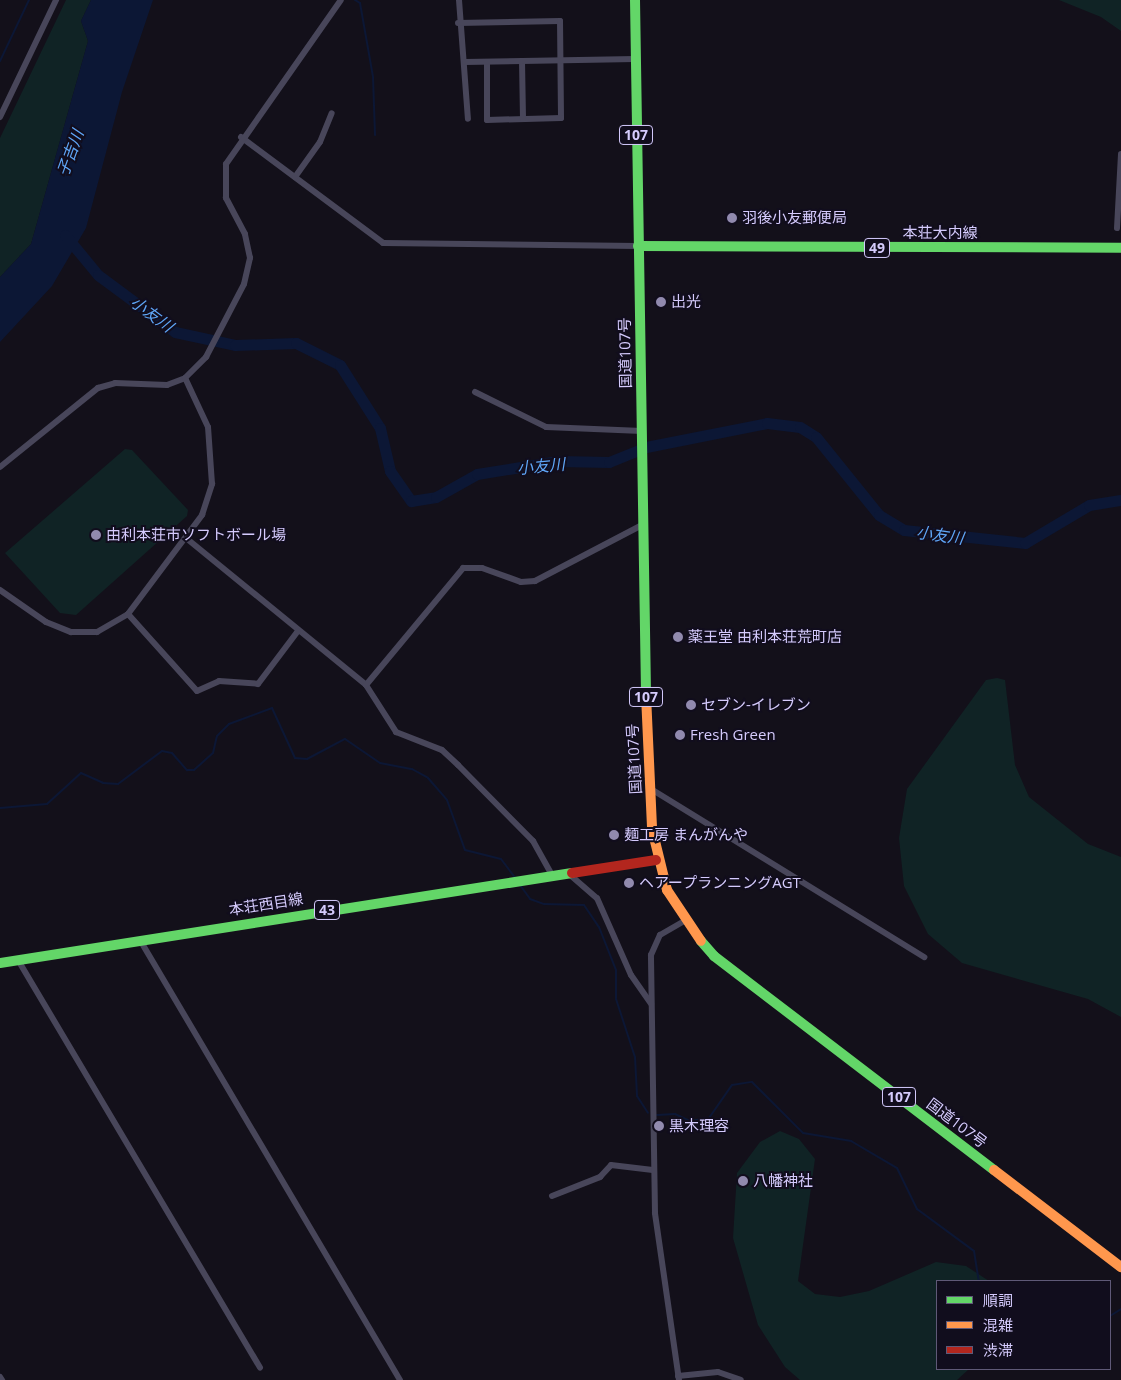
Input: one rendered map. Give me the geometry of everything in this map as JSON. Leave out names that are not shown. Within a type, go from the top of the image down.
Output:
[{"type":"main road","name":"国道107号","points":[[635,0],[642,435],[651,789],[656,860],[684,921],[714,956],[1121,1267]]},
{"type":"main road","name":"本荘大内線","points":[[638,246],[1121,248]]},
{"type":"main road","name":"本荘西目線","points":[[0,963],[656,860]]},
{"type":"street","points":[[0,117],[56,0]]},
{"type":"street","points":[[0,467],[98,388],[115,383],[167,384],[184,378],[206,358],[244,284],[250,258],[245,234],[226,198],[223,176],[241,137],[342,0]]},
{"type":"street","points":[[459,0],[458,24],[465,62],[468,119]]},
{"type":"street","points":[[458,24],[560,21],[561,118],[487,120],[486,62]]},
{"type":"street","points":[[465,62],[635,59]]},
{"type":"street","points":[[522,61],[523,119]]},
{"type":"street","points":[[295,177],[320,142],[332,113]]},
{"type":"street","points":[[241,137],[383,243],[638,246]]},
{"type":"street","points":[[1117,228],[1121,154]]},
{"type":"street","points":[[0,590],[46,622],[71,632],[102,630],[128,614],[202,515],[212,484],[208,427],[184,378]]},
{"type":"street","points":[[475,392],[546,427],[642,435]]},
{"type":"street","points":[[366,685],[463,568],[482,568],[521,582],[541,580],[645,523]]},
{"type":"street","points":[[186,538],[298,632],[366,685],[396,732],[442,750],[516,822],[553,877]]},
{"type":"street","points":[[128,614],[198,691],[219,681],[258,684],[298,632]]},
{"type":"street","points":[[651,789],[924,957]]},
{"type":"street","points":[[569,874],[597,898],[631,975],[651,1005]]},
{"type":"street","points":[[684,921],[652,943],[653,1170],[657,1231],[678,1378],[718,1372],[741,1380]]},
{"type":"street","points":[[140,940],[400,1380]]},
{"type":"street","points":[[18,960],[260,1368]]},
{"type":"street","points":[[552,1196],[600,1177],[612,1165],[653,1170]]},
{"type":"green space","points":[[66,0],[91,0],[81,21],[88,41],[31,244],[0,277],[0,138]]},
{"type":"green space","points":[[1059,0],[1121,0],[1121,31],[1101,17]]},
{"type":"green space","name":"由利本荘市ソフトボール場","points":[[125,449],[132,450],[188,510],[187,516],[76,615],[60,613],[5,553]]},
{"type":"green space","points":[[997,678],[1005,680],[1015,765],[1029,797],[1088,844],[1121,857],[1121,1017],[1088,999],[962,963],[928,934],[904,886],[899,838],[907,789],[986,680]]},
{"type":"green space","points":[[780,1131],[799,1139],[815,1159],[798,1281],[815,1294],[840,1297],[869,1291],[936,1262],[966,1266],[987,1280],[936,1280],[936,1370],[968,1370],[957,1380],[800,1380],[785,1367],[758,1325],[733,1238],[737,1173],[760,1142]]},
{"type":"water","name":"子吉川","points":[[91,0],[153,0],[122,92],[86,228],[52,286],[0,342],[0,277],[31,244],[88,41],[81,21]]},
{"type":"waterway","points":[[0,61],[29,0]]},
{"type":"waterway","points":[[355,0],[360,3],[373,77],[375,135]]},
{"type":"waterway","name":"小友川","points":[[65,235],[98,275],[175,332],[235,345],[296,343],[340,365],[380,428],[390,471],[411,501],[436,497],[477,474],[558,461],[609,462],[646,447],[767,423],[800,427],[816,437],[879,515],[904,530],[1025,543],[1089,505],[1121,500]]},
{"type":"waterway","points":[[0,808],[47,804],[81,773],[103,783],[118,784],[162,751],[172,753],[187,770],[194,770],[213,753],[217,736],[229,724],[272,708],[295,758],[307,759],[345,739],[380,763],[412,769],[428,778],[447,800],[465,850],[501,859],[516,879]]},
{"type":"waterway","points":[[520,885],[530,899],[544,904],[584,905],[599,927],[616,970],[616,999],[635,1057],[637,1096],[648,1113]]},
{"type":"waterway","points":[[657,1115],[675,1114],[690,1121],[709,1118],[732,1085],[752,1082],[803,1133],[851,1141],[897,1168],[917,1209],[974,1251],[979,1280]]},
{"type":"waterway","points":[[1111,1315],[1121,1309]]},
{"type":"traffic: fast","points":[[635,0],[646,695]]},
{"type":"traffic: fast","points":[[638,246],[1121,248]]},
{"type":"traffic: fast","points":[[0,963],[572,873]]},
{"type":"traffic: fast","points":[[701,941],[714,956],[994,1170]]},
{"type":"traffic: slow","points":[[646,695],[652,829],[667,890],[701,941]]},
{"type":"traffic: slow","points":[[994,1170],[1121,1267]]},
{"type":"traffic: jam","points":[[572,873],[656,860]]},
{"type":"place","name":"羽後小友郵便局","points":[[732,218]]},
{"type":"place","name":"出光","points":[[661,302]]},
{"type":"place","name":"由利本荘市ソフトボール場","points":[[96,535]]},
{"type":"place","name":"薬王堂 由利本荘荒町店","points":[[678,637]]},
{"type":"place","name":"セブン-イレブン","points":[[691,705]]},
{"type":"place","name":"Fresh Green","points":[[680,735]]},
{"type":"place","name":"麺工房 まんがんや","points":[[614,835]]},
{"type":"place","name":"ヘアープランニングAGT","points":[[629,883]]},
{"type":"place","name":"黒木理容","points":[[659,1126]]},
{"type":"place","name":"八幡神社","points":[[743,1181]]}]
